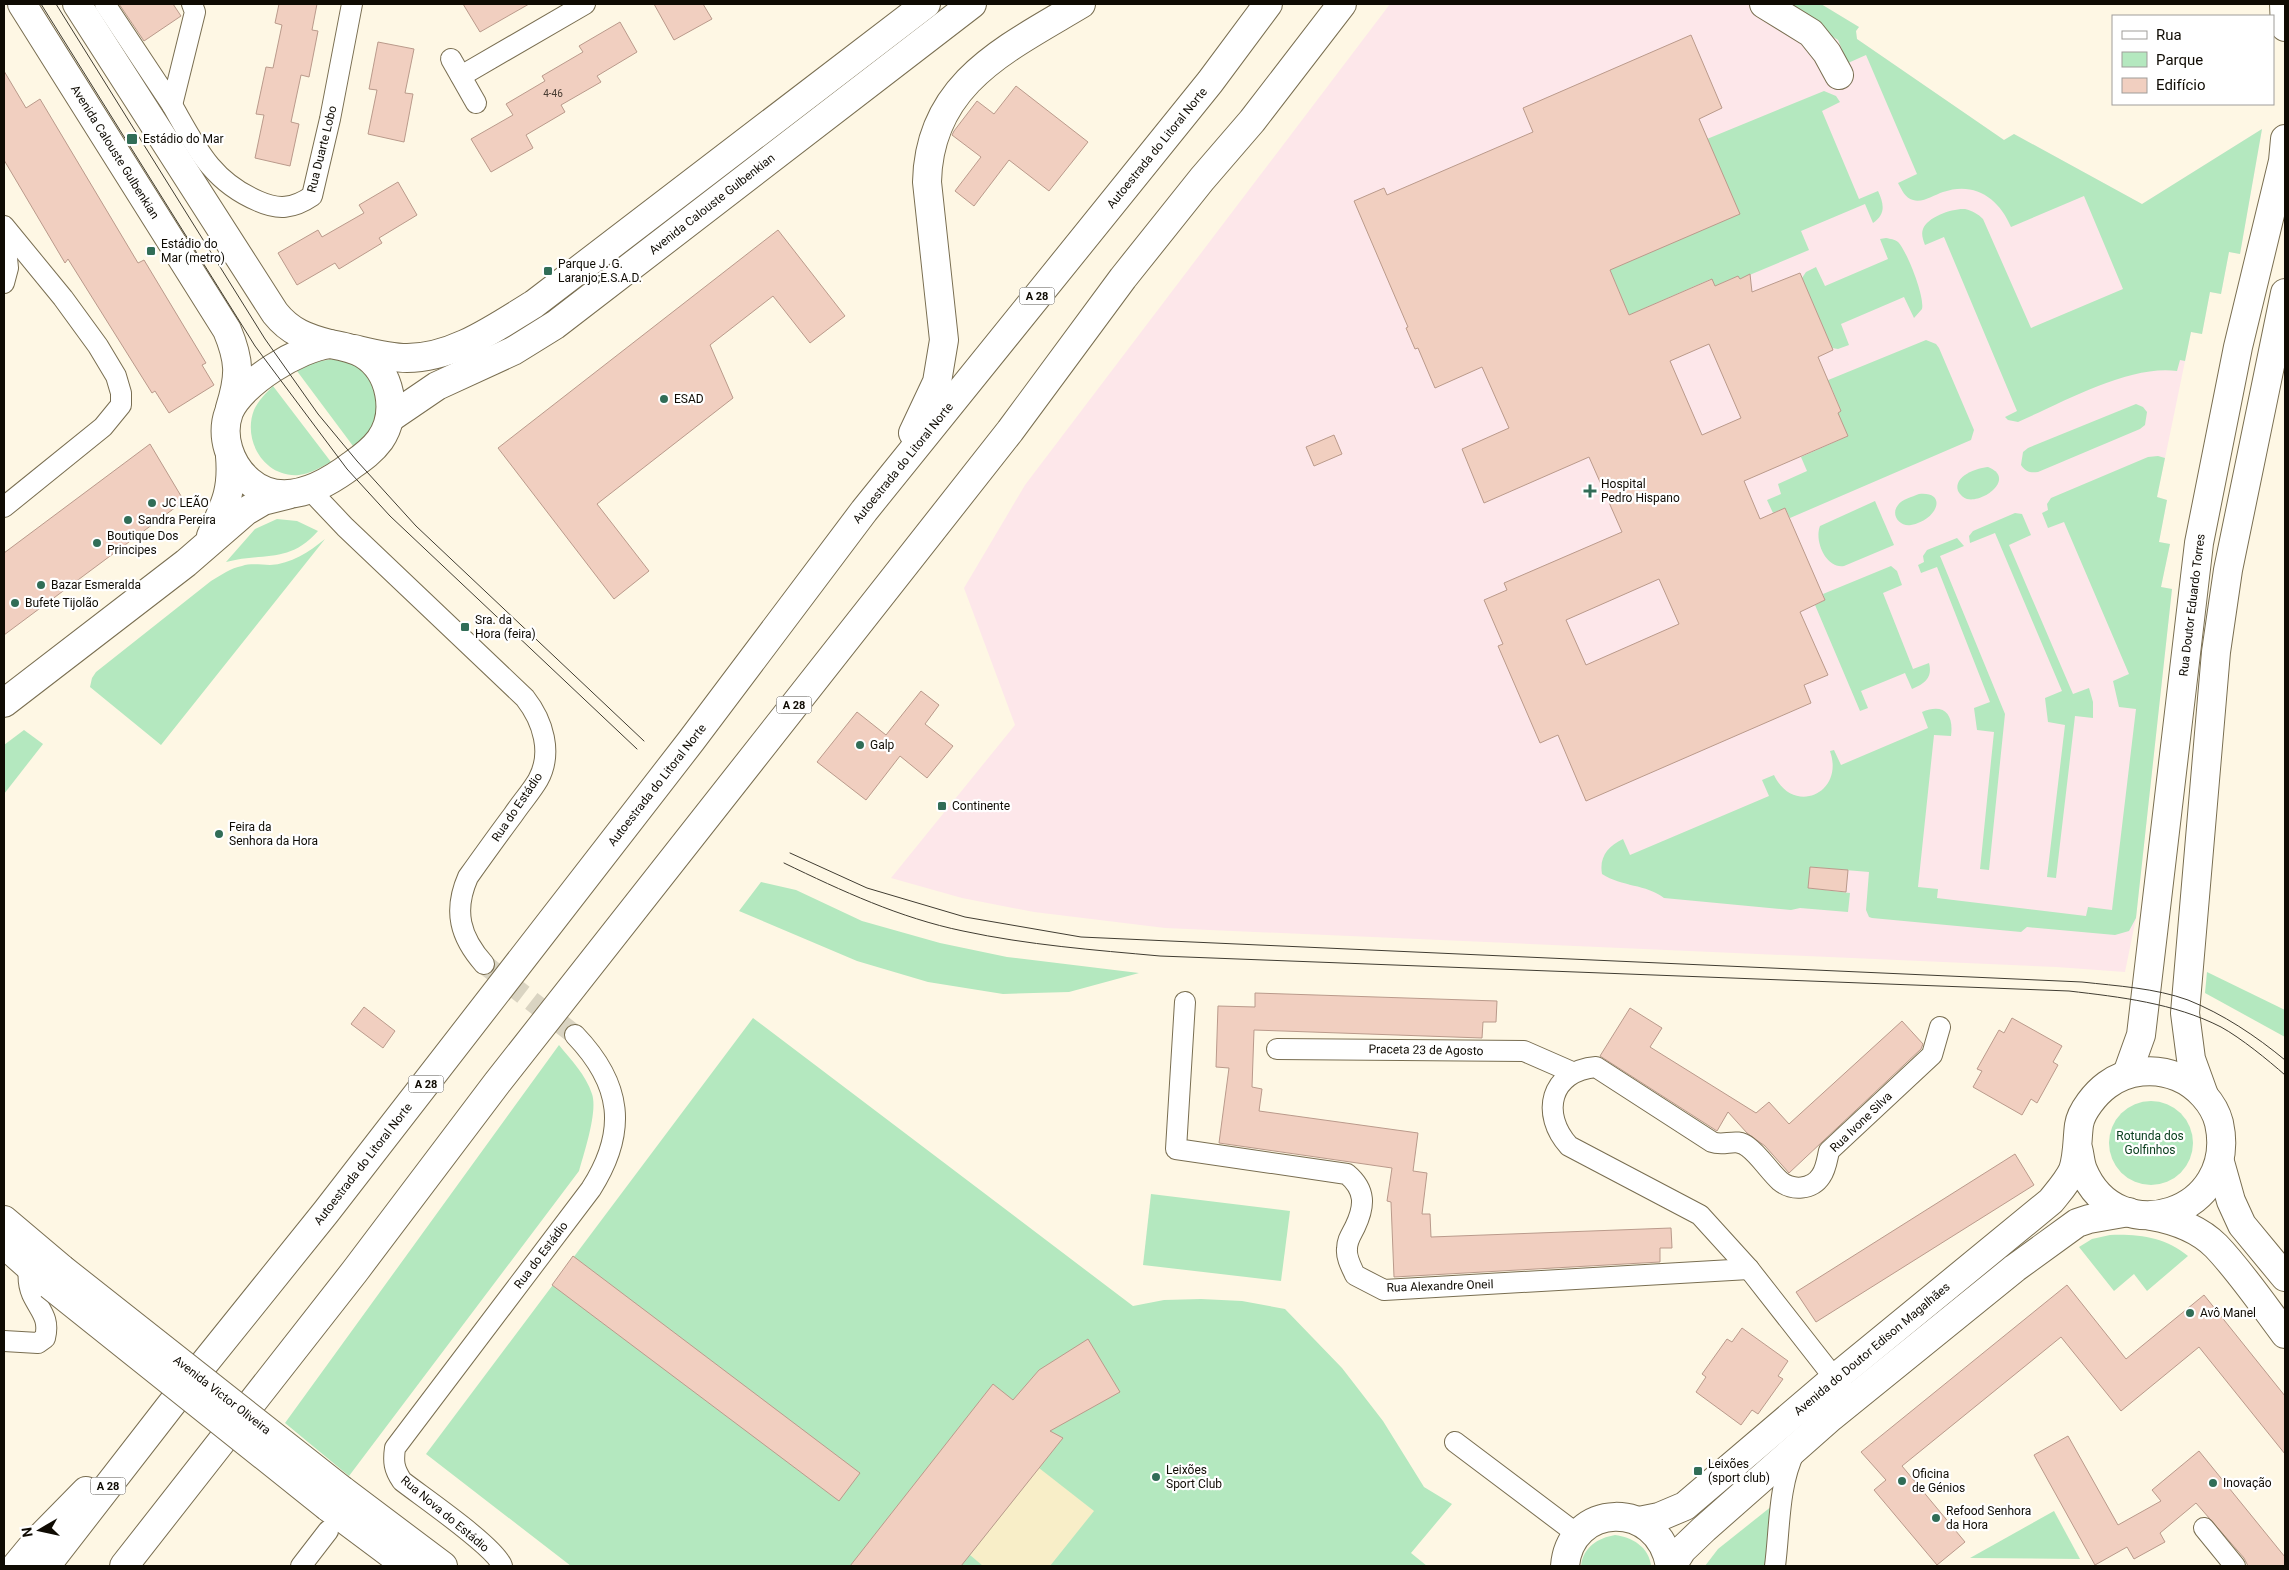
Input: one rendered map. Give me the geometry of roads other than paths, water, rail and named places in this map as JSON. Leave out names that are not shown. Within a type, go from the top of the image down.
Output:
[{"type":"main road","name":"Avenida Calouste Gulbenkian","points":[[22,4],[227,330],[238,358],[229,412]]},
{"type":"main road","points":[[4,703],[186,563],[246,511],[263,501],[298,493],[334,478],[372,449],[386,430],[390,418],[391,406],[386,382],[372,361],[342,347],[296,332],[285,325],[275,313],[76,4]]},
{"type":"main road","points":[[209,542],[229,496],[232,478],[227,432],[229,412],[244,391],[281,363],[307,349],[342,347],[405,358],[435,355],[480,336],[534,304],[926,4]]},
{"type":"main road","name":"Avenida Calouste Gulbenkian","points":[[390,418],[437,386],[513,351],[555,325],[972,4]]},
{"type":"main road","points":[[1039,29],[1069,4]]},
{"type":"main road","points":[[864,511],[918,426],[937,382],[942,361],[944,340],[942,309],[927,182],[928,162],[934,132],[947,106],[964,84],[982,66],[1081,4]]},
{"type":"main road","name":"Autoestrada do Litoral Norte","points":[[46,1566],[170,1406],[326,1212],[685,749],[864,511],[1210,82],[1268,4]]},
{"type":"main road","name":"A 28","points":[[124,1566],[203,1469],[355,1271],[496,1082],[1010,432],[1123,278],[1202,179],[1252,122],[1342,4]]},
{"type":"main road","points":[[1252,122],[1360,4]]},
{"type":"main road","points":[[1764,4],[1811,33],[1827,53],[1839,75]]},
{"type":"main road","points":[[2284,4],[2285,27]]},
{"type":"main road","name":"Rua Doutor Eduardo Torres","points":[[2127,1074],[2141,1035],[2199,543],[2238,347],[2280,170],[2285,139]]},
{"type":"main road","points":[[2204,1095],[2191,1059],[2185,1013],[2216,652],[2228,570],[2285,293]]},
{"type":"main road","points":[[230,456],[240,472],[252,484],[274,494],[298,493]]},
{"type":"main road","name":"Avenida do Doutor Edison Magalhães","points":[[1639,1521],[1659,1518],[1685,1506],[1834,1379],[2051,1200],[2064,1186],[2072,1170],[2078,1148],[2079,1123],[2090,1102],[2106,1085],[2127,1074],[2148,1070],[2169,1073],[2188,1081],[2204,1095],[2217,1115],[2222,1138],[2220,1162],[2210,1184],[2193,1202],[2171,1212],[2089,1219],[2077,1223],[2059,1234],[1970,1303],[1852,1400],[1704,1529],[1682,1550],[1671,1566]]},
{"type":"main road","name":"Avenida do Doutor Edison Magalhães","points":[[2078,1148],[2083,1169],[2094,1188],[2110,1203],[2138,1214]]},
{"type":"main road","points":[[2220,1162],[2231,1201],[2242,1225],[2285,1277]]},
{"type":"main road","points":[[2138,1214],[2171,1219],[2186,1226],[2215,1246],[2285,1334]]},
{"type":"main road","name":"Avenida Victor Oliveira","points":[[4,1220],[56,1277],[333,1510],[407,1566]]},
{"type":"main road","name":"Avenida Victor Oliveira","points":[[4,1244],[29,1267],[56,1277]]},
{"type":"main road","points":[[16,1566],[34,1543],[170,1406]]},
{"type":"main road","points":[[138,1566],[203,1469]]},
{"type":"main road","name":"Avenida Victor Oliveira","points":[[333,1510],[442,1566]]},
{"type":"main road","name":"Avenida do Doutor Edison Magalhães","points":[[1578,1534],[1592,1523],[1607,1518],[1622,1517],[1639,1521],[1651,1528],[1662,1540],[1671,1566]]},
{"type":"main road","points":[[1565,1566],[1568,1550],[1578,1534]]},
{"type":"street","name":"Rua Duarte Lobo","points":[[105,4],[172,105],[209,167],[232,188],[243,195],[273,206],[293,207],[312,196],[330,119],[352,4]]},
{"type":"street","points":[[172,105],[195,12],[192,4]]},
{"type":"street","points":[[476,103],[456,67],[585,4]]},
{"type":"street","points":[[4,227],[8,268],[4,283]]},
{"type":"street","points":[[4,227],[64,298],[98,346],[116,376],[121,393],[121,405],[103,426],[4,507]]},
{"type":"street","name":"Rua do Estádio","points":[[298,493],[345,527],[525,698],[534,710],[541,725],[545,741],[545,758],[538,781],[468,877],[461,892],[460,920],[465,939],[484,964]]},
{"type":"street","name":"Rua Alexandre Oneil","points":[[1185,1002],[1176,1149],[1348,1174],[1360,1188],[1363,1197],[1358,1217],[1348,1239],[1346,1251],[1355,1276],[1366,1282],[1384,1290],[1749,1268]]},
{"type":"street","name":"Rua Ivone Silva","points":[[1572,1072],[1583,1068],[1596,1067],[1712,1142],[1719,1145],[1735,1141],[1748,1146],[1781,1182],[1800,1188],[1810,1186],[1820,1178],[1826,1165],[1829,1150],[1932,1055],[1940,1028]]},
{"type":"street","name":"Rua do Estádio","points":[[393,1460],[395,1448],[591,1189],[606,1161],[615,1120],[610,1084],[601,1066],[575,1035]]},
{"type":"street","name":"Praceta 23 de Agosto","points":[[1277,1049],[1524,1051],[1572,1072]]},
{"type":"street","points":[[1572,1072],[1560,1082],[1554,1095],[1556,1126],[1565,1142],[1569,1146],[1700,1215],[1749,1268],[1852,1400]]},
{"type":"street","points":[[4,1341],[38,1343],[45,1338],[47,1320],[32,1295],[28,1280],[29,1267]]},
{"type":"street","points":[[1455,1442],[1578,1534]]},
{"type":"street","name":"Avenida do Doutor Edison Magalhães","points":[[1776,1566],[1784,1482],[1787,1467],[1795,1449]]},
{"type":"street","name":"Rua Nova do Estádio","points":[[393,1460],[394,1470],[402,1481],[487,1547],[502,1566]]},
{"type":"street","points":[[301,1566],[333,1510]]},
{"type":"street","points":[[2204,1528],[2235,1566]]},
{"type":"tunnel","points":[[484,964],[575,1035]]},
{"type":"tram line","points":[[41,4],[255,346],[347,469],[390,516],[637,749]]},
{"type":"tram line","points":[[56,4],[265,339],[318,414],[357,461],[416,526],[644,741]]},
{"type":"tram line","points":[[790,853],[867,888],[965,917],[1081,937],[2082,982],[2136,988],[2175,996],[2214,1012],[2263,1042],[2285,1060]]},
{"type":"tram line","points":[[784,863],[872,903],[917,919],[963,931],[1012,940],[1086,949],[1160,956],[2069,991],[2108,996],[2146,1002],[2185,1012],[2221,1027],[2263,1056],[2285,1075]]},
{"type":"place","name":"Estádio do Mar","points":[[132,139]]},
{"type":"place","name":"Estádio do Mar (metro)","points":[[151,251]]},
{"type":"place","name":"Parque J. G. Laranjo;E.S.A.D.","points":[[548,271]]},
{"type":"place","name":"ESAD","points":[[664,399]]},
{"type":"place","name":"Hospital Pedro Hispano","points":[[1590,491]]},
{"type":"place","name":"JC LEÃO","points":[[152,503]]},
{"type":"place","name":"Sandra Pereira","points":[[128,520]]},
{"type":"place","name":"Boutique Dos Principes","points":[[97,543]]},
{"type":"place","name":"Bazar Esmeralda","points":[[41,585]]},
{"type":"place","name":"Bufete Tijolão","points":[[15,603]]},
{"type":"place","name":"Sra. da Hora (feira)","points":[[465,627]]},
{"type":"place","name":"Galp","points":[[860,745]]},
{"type":"place","name":"Continente","points":[[942,806]]},
{"type":"place","name":"Feira da Senhora da Hora","points":[[219,834]]},
{"type":"place","name":"Avô Manel","points":[[2190,1313]]},
{"type":"place","name":"Leixões (sport club)","points":[[1698,1471]]},
{"type":"place","name":"Leixões Sport Club","points":[[1156,1477]]},
{"type":"place","name":"Oficina de Génios","points":[[1902,1481]]},
{"type":"place","name":"Inovação","points":[[2213,1483]]},
{"type":"place","name":"Refood Senhora da Hora","points":[[1936,1518]]},
{"type":"park label","name":"Rotunda dos Golfinhos","points":[[2150,1143]]}]
